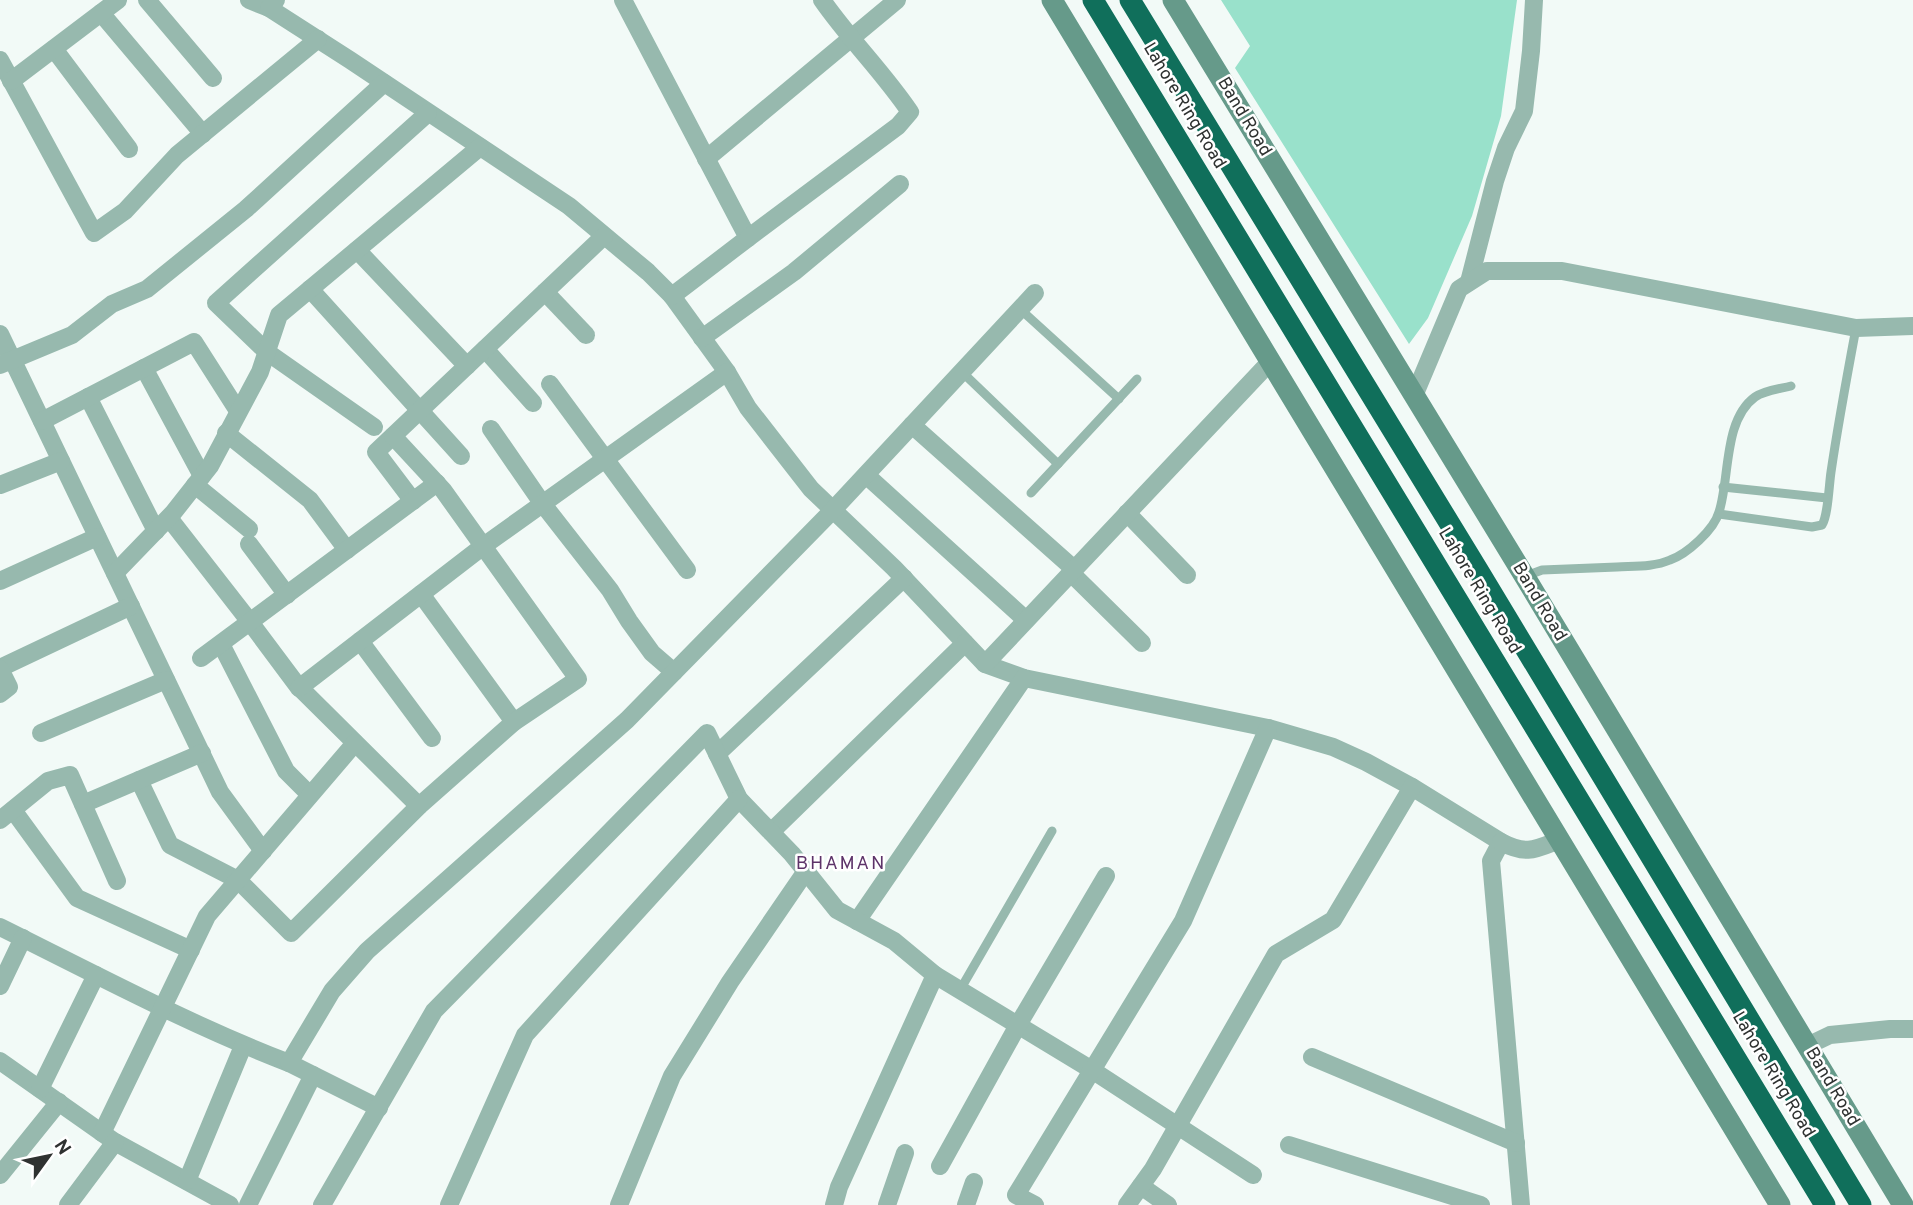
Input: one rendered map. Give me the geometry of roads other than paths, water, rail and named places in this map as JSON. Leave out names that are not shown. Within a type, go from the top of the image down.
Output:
[{"type":"highway","name":"Lahore Ring Road","points":[[1093,0],[1825,1205]]},
{"type":"highway","name":"Lahore Ring Road","points":[[1130,0],[1471,558],[1861,1205]]},
{"type":"main road","points":[[1052,0],[1780,1205]]},
{"type":"main road","name":"Band Road","points":[[1173,0],[1903,1205]]},
{"type":"street","points":[[11,81],[118,0]]},
{"type":"street","points":[[147,0],[213,78]]},
{"type":"street","points":[[249,0],[272,4],[318,40],[569,206],[648,272],[672,296],[727,372],[748,408],[811,489],[904,578],[985,664],[1024,678],[1268,727],[1333,747],[1366,762],[1514,849],[1534,850],[1559,840]]},
{"type":"street","points":[[623,0],[748,238]]},
{"type":"street","points":[[672,296],[898,126],[911,112],[822,0]]},
{"type":"street","points":[[706,159],[897,0]]},
{"type":"street","points":[[1469,282],[1495,181],[1506,148],[1524,111],[1534,0]]},
{"type":"street","points":[[101,13],[203,134]]},
{"type":"street","points":[[0,60],[94,233],[125,211],[177,155],[318,40]]},
{"type":"street","points":[[54,49],[129,149]]},
{"type":"street","points":[[6,362],[72,335],[112,304],[147,289],[246,209],[384,83]]},
{"type":"street","points":[[374,427],[267,352],[216,303],[428,113]]},
{"type":"street","points":[[115,573],[163,525],[210,466],[260,372],[279,315],[480,147]]},
{"type":"street","points":[[702,338],[794,272],[900,184]]},
{"type":"street","points":[[413,501],[376,452],[604,236]]},
{"type":"street","points":[[357,250],[467,366]]},
{"type":"street","points":[[1414,396],[1459,289],[1487,271],[1562,271],[1856,328],[1913,326]]},
{"type":"street","points":[[310,289],[461,456]]},
{"type":"street","points":[[545,292],[586,335]]},
{"type":"street","points":[[289,1063],[332,991],[367,951],[626,720],[833,510],[1035,293]]},
{"type":"street","points":[[0,334],[6,362],[42,421],[220,792],[263,851]]},
{"type":"street","points":[[42,421],[194,342],[238,411]]},
{"type":"street","points":[[485,349],[533,403]]},
{"type":"street","points":[[985,664],[1269,363]]},
{"type":"street","points":[[144,368],[199,481],[249,537],[287,595]]},
{"type":"street","points":[[299,688],[482,547],[727,372]]},
{"type":"street","points":[[550,384],[687,570]]},
{"type":"street","points":[[88,397],[163,525],[250,622],[299,688],[419,806]]},
{"type":"street","points":[[912,425],[1072,571],[1142,643]]},
{"type":"street","points":[[491,429],[542,503],[610,590],[652,653],[674,672]]},
{"type":"street","points":[[226,433],[310,500],[347,550]]},
{"type":"street","points":[[139,780],[170,845],[238,880],[291,933],[419,806],[514,722],[578,679],[437,483],[393,436]]},
{"type":"street","points":[[0,485],[61,461]]},
{"type":"street","points":[[866,475],[1026,620]]},
{"type":"street","points":[[201,658],[437,483]]},
{"type":"street","points":[[1127,513],[1187,575]]},
{"type":"street","points":[[0,581],[97,537]]},
{"type":"street","points":[[717,754],[904,578]]},
{"type":"street","points":[[421,594],[514,722]]},
{"type":"street","points":[[0,694],[9,687],[0,668],[131,606]]},
{"type":"street","points":[[360,641],[432,738]]},
{"type":"street","points":[[771,832],[965,643]]},
{"type":"street","points":[[221,644],[286,771],[310,795]]},
{"type":"street","points":[[857,921],[1024,678]]},
{"type":"street","points":[[41,733],[166,680]]},
{"type":"street","points":[[1035,1205],[1016,1195],[1183,921],[1268,727]]},
{"type":"street","points":[[322,1205],[434,1011],[707,733],[739,799],[806,871],[837,910],[894,941],[936,975],[1091,1070],[1253,1175]]},
{"type":"street","points":[[68,1205],[109,1138],[163,1008],[207,916],[355,743]]},
{"type":"street","points":[[83,804],[202,753]]},
{"type":"street","points":[[117,881],[70,775],[48,781],[6,815],[78,898],[191,950]]},
{"type":"street","points":[[1127,1205],[1153,1169],[1276,954],[1333,920],[1412,787]]},
{"type":"street","points":[[449,1205],[525,1035],[739,799]]},
{"type":"street","points":[[1501,842],[1491,861],[1521,1205]]},
{"type":"street","points":[[619,1205],[672,1076],[730,982],[806,871]]},
{"type":"street","points":[[940,1166],[1018,1025],[1106,876]]},
{"type":"street","points":[[0,927],[163,1008],[243,1046],[289,1063],[379,1108]]},
{"type":"street","points":[[0,986],[23,939]]},
{"type":"street","points":[[40,1089],[96,975]]},
{"type":"street","points":[[834,1205],[839,1187],[936,975]]},
{"type":"street","points":[[1807,1046],[1830,1035],[1913,1029]]},
{"type":"street","points":[[187,1181],[243,1046]]},
{"type":"street","points":[[1312,1057],[1516,1143]]},
{"type":"street","points":[[0,1060],[109,1138],[223,1203]]},
{"type":"street","points":[[248,1205],[313,1075]]},
{"type":"street","points":[[0,1175],[59,1102]]},
{"type":"street","points":[[1289,1145],[1481,1205]]},
{"type":"street","points":[[887,1205],[905,1153]]},
{"type":"street","points":[[966,1205],[974,1182]]},
{"type":"street","points":[[1141,1186],[1168,1205]]},
{"type":"lane","points":[[1020,309],[1119,399]]},
{"type":"lane","points":[[1719,514],[1820,527],[1825,521],[1856,328]]},
{"type":"lane","points":[[962,372],[1058,464]]},
{"type":"lane","points":[[1031,494],[1137,379]]},
{"type":"lane","points":[[1524,577],[1542,570],[1654,565],[1687,551],[1702,537],[1719,514],[1730,445],[1743,410],[1755,397],[1765,392],[1791,386]]},
{"type":"lane","points":[[1723,487],[1827,498]]},
{"type":"lane","points":[[960,990],[1052,831]]},
{"type":"district","name":"BHAMAN","points":[[841,864]]}]
